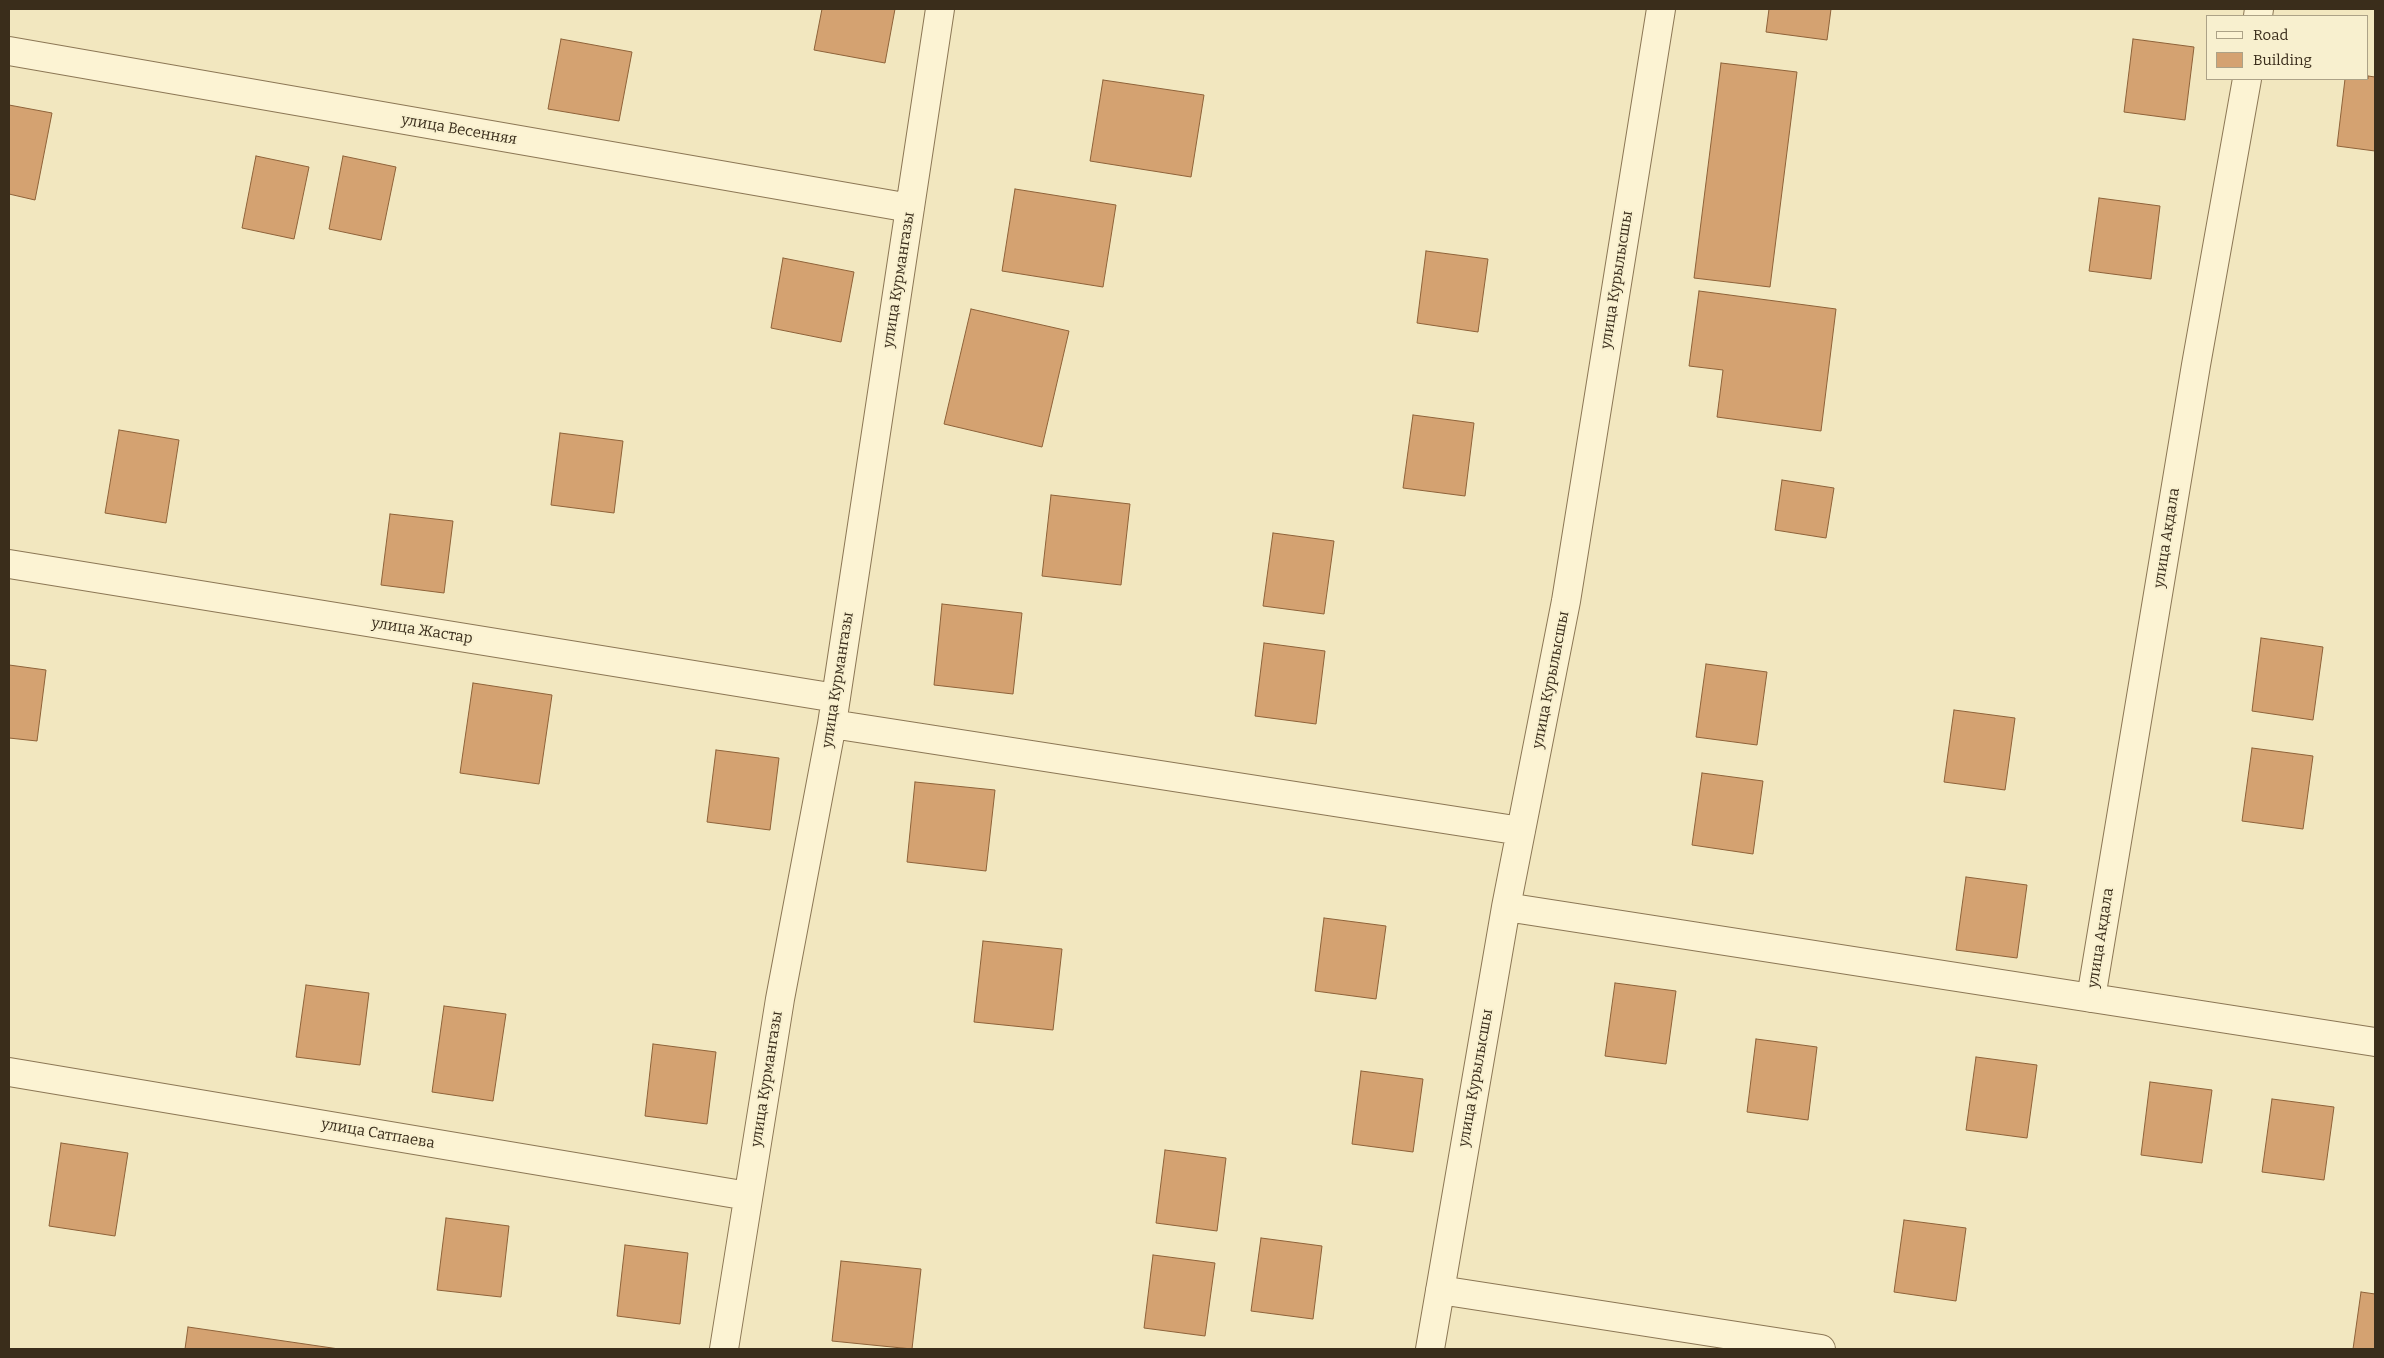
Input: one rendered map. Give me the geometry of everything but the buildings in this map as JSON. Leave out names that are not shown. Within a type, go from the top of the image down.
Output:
[{"type":"street","name":"улица Курмангазы","points":[[724,1349],[780,999],[834,711],[940,9]]},
{"type":"street","name":"улица Курылысшы","points":[[1430,1349],[1506,907],[1566,601],[1661,9]]},
{"type":"street","name":"улица Весенняя","points":[[9,51],[910,208]]},
{"type":"street","name":"улица Акдала","points":[[2091,998],[2198,356],[2247,80]]},
{"type":"street","name":"улица Жастар","points":[[9,564],[1521,831]]},
{"type":"street","points":[[1506,907],[2375,1042]]},
{"type":"street","name":"улица Сатпаева","points":[[9,1072],[748,1196]]},
{"type":"street","points":[[1440,1290],[1821,1349]]}]
